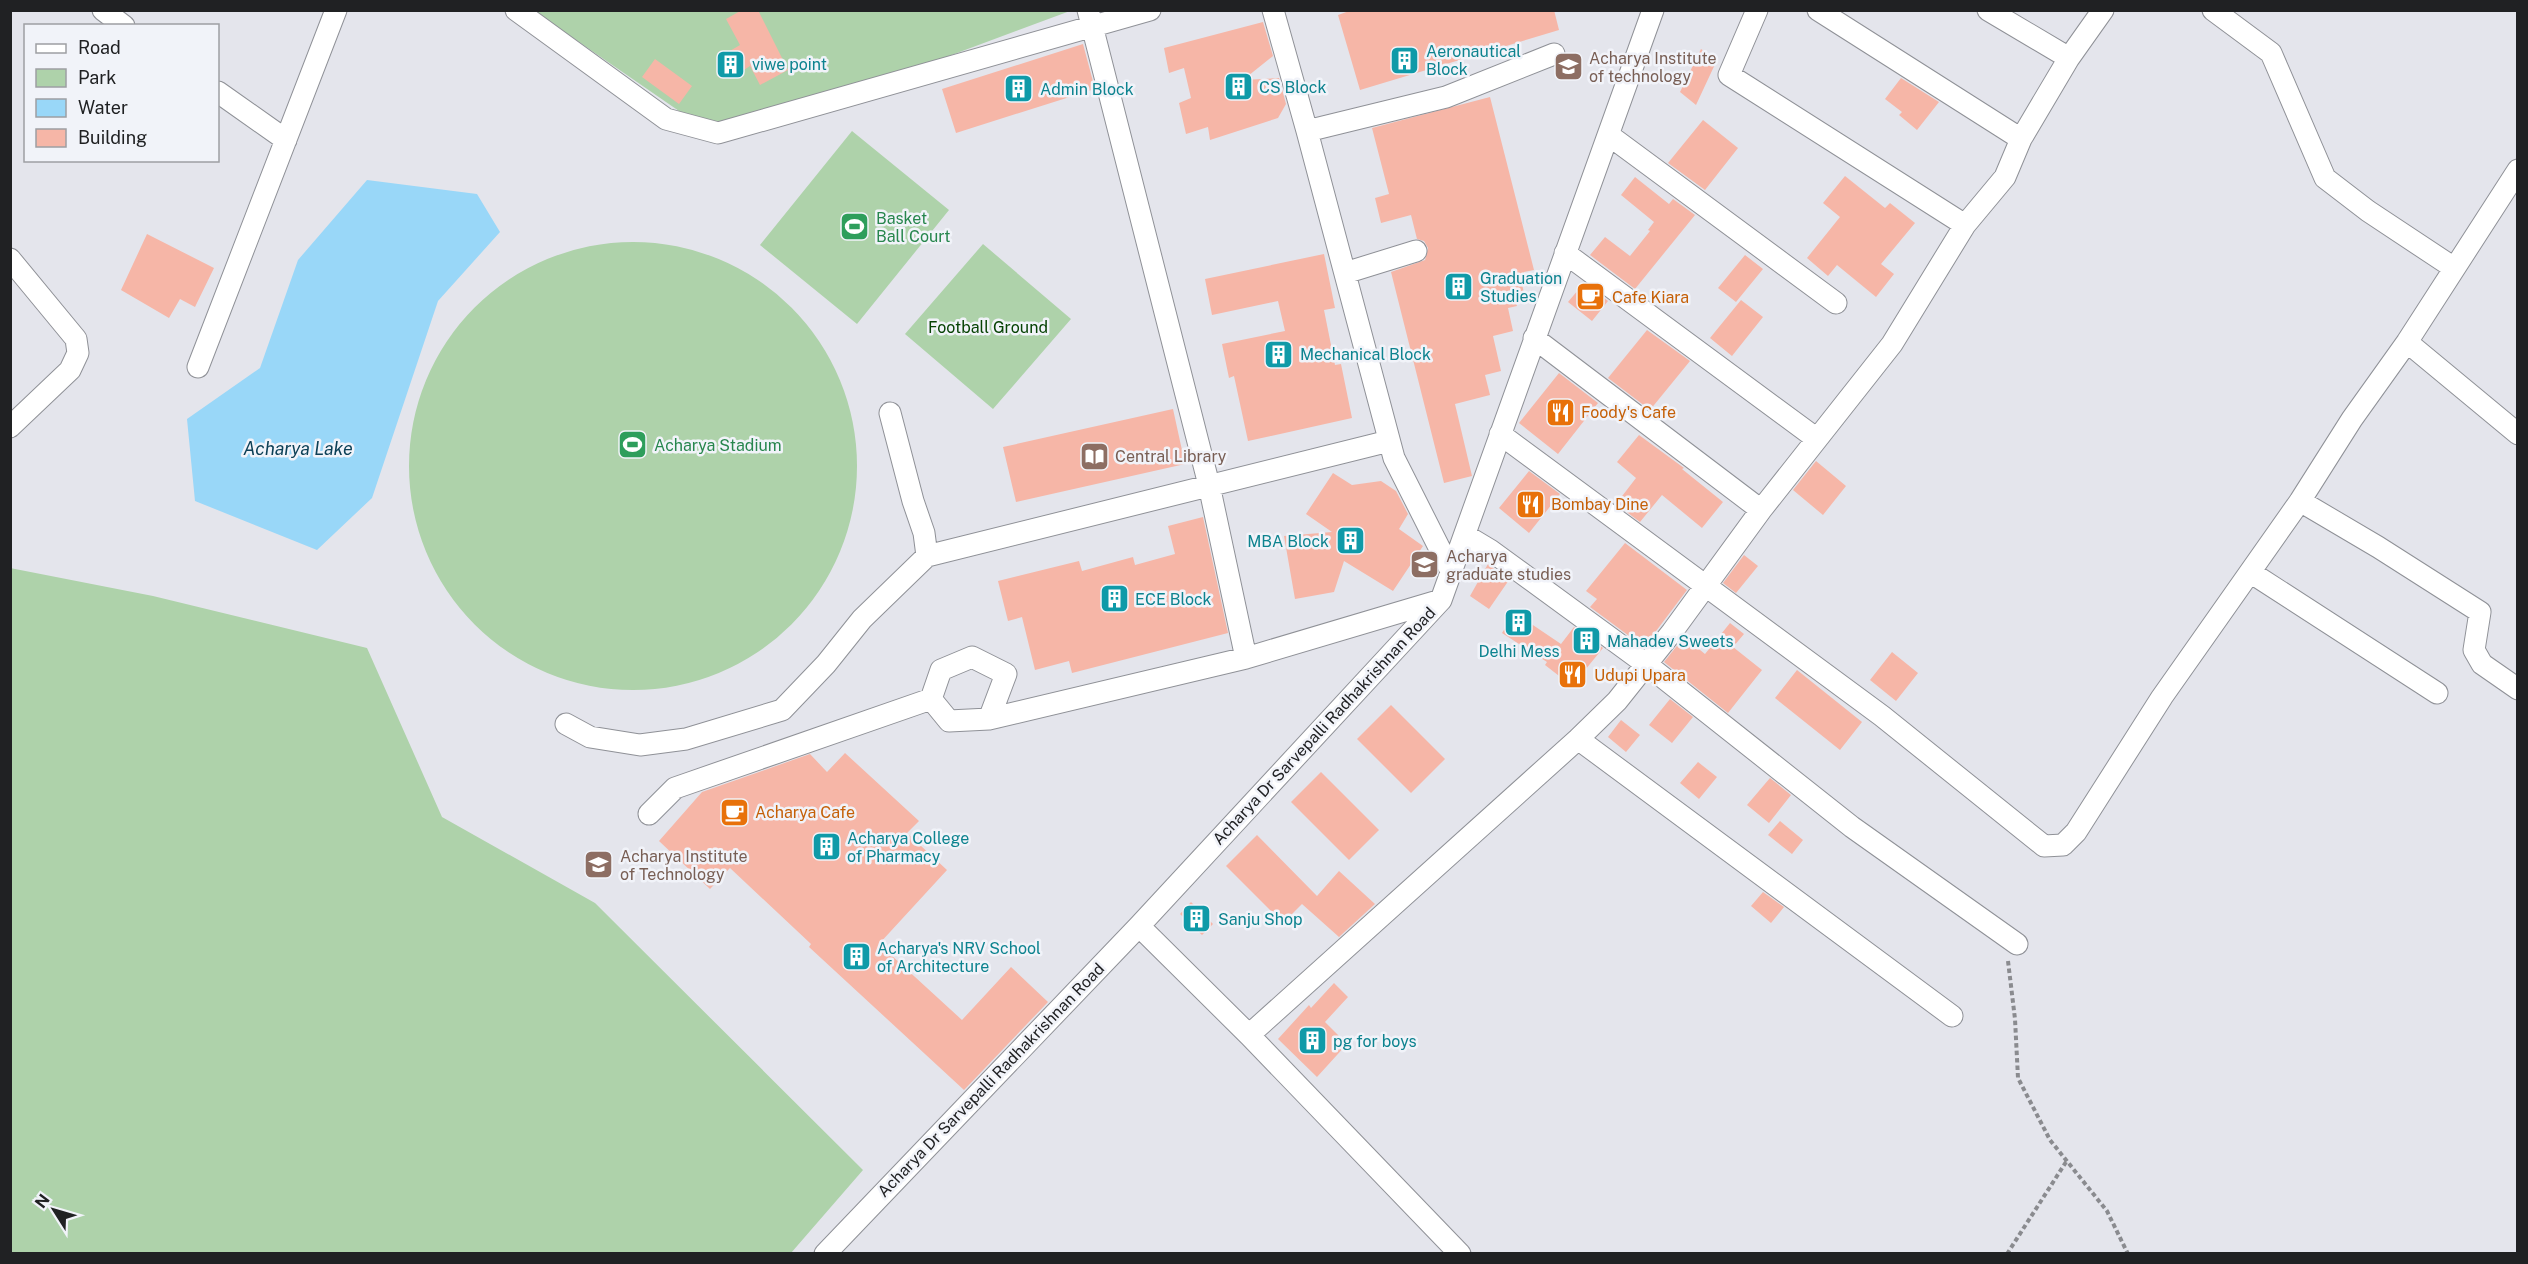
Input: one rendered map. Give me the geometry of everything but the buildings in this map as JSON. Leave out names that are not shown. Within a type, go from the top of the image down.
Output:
[{"type":"street","points":[[103,10],[121,24]]},
{"type":"street","points":[[198,367],[336,10]]},
{"type":"street","points":[[516,10],[666,119],[718,133],[1089,18],[1150,10]]},
{"type":"street","points":[[1273,10],[1394,458],[1452,573]]},
{"type":"street","name":"Acharya Dr Sarvepalli Radhakrishnan Road","points":[[825,1254],[1139,926],[1441,600],[1534,338],[1610,136],[1653,10]]},
{"type":"street","points":[[1757,10],[1729,75],[1965,225]]},
{"type":"street","points":[[1818,10],[2021,139]]},
{"type":"street","points":[[1988,10],[2070,58]]},
{"type":"street","points":[[1249,1035],[1578,740],[1617,701],[1761,510],[1892,344],[1965,225],[2005,177],[2021,139],[2070,58],[2103,10]]},
{"type":"street","points":[[2212,10],[2271,52],[2325,178],[2368,211],[2454,268]]},
{"type":"street","points":[[1089,18],[1209,485],[1246,658]]},
{"type":"street","points":[[1307,131],[1446,97],[1554,54]]},
{"type":"street","points":[[219,93],[286,140]]},
{"type":"street","points":[[1610,136],[1836,303]]},
{"type":"street","points":[[1500,434],[1882,716],[2044,846],[2062,845],[2076,832],[2162,697],[2300,501],[2352,419],[2407,342],[2517,170]]},
{"type":"street","points":[[1345,273],[1416,250]]},
{"type":"street","points":[[1565,253],[1817,439]]},
{"type":"street","points":[[10,259],[76,339],[78,353],[70,370],[10,427]]},
{"type":"street","points":[[1534,338],[1761,510]]},
{"type":"street","points":[[2407,342],[2517,434]]},
{"type":"street","points":[[891,413],[913,501],[924,533],[927,556]]},
{"type":"street","points":[[566,724],[590,737],[640,745],[686,739],[782,710],[826,663],[862,619],[927,556],[1389,441]]},
{"type":"street","points":[[2300,501],[2480,612],[2474,651],[2482,664],[2517,689]]},
{"type":"street","points":[[1465,535],[1490,550],[1646,664],[1852,827],[2017,944]]},
{"type":"street","points":[[2250,572],[2437,693]]},
{"type":"street","points":[[931,699],[949,721],[989,719],[1246,658],[1441,600]]},
{"type":"street","points":[[931,699],[941,670],[972,657],[1006,674],[989,719]]},
{"type":"street","points":[[649,813],[675,788],[931,699]]},
{"type":"street","points":[[1578,740],[1952,1016]]},
{"type":"street","points":[[1139,926],[1249,1035],[1460,1254]]},
{"type":"path","points":[[2017,944],[2007,963],[2015,1019],[2018,1078],[2050,1140],[2107,1211],[2128,1254]]},
{"type":"path","points":[[2007,1254],[2066,1162]]},
{"type":"green space","points":[[534,11],[1070,11],[823,103],[708,131]]},
{"type":"green space","name":"Basket Ball Court","points":[[852,131],[949,210],[857,324],[760,245]]},
{"type":"green space","name":"Acharya Stadium","points":[[633,242],[677,247],[719,259],[757,280],[791,308],[819,342],[840,380],[852,422],[857,466],[852,510],[840,552],[819,590],[791,624],[757,652],[719,673],[677,685],[633,690],[589,685],[547,673],[509,652],[475,624],[447,590],[426,552],[414,510],[409,466],[414,422],[426,380],[447,342],[475,308],[509,280],[547,259],[589,247]]},
{"type":"green space","name":"Football Ground","points":[[983,244],[1071,319],[993,409],[905,334]]},
{"type":"green space","points":[[10,568],[153,596],[367,648],[442,817],[595,903],[863,1170],[791,1253],[11,1253]]},
{"type":"water","name":"Acharya Lake","points":[[367,180],[477,194],[500,232],[438,301],[372,498],[317,550],[195,501],[187,419],[260,368],[298,260]]},
{"type":"place","name":"Aeronautical Block","points":[[1405,60]]},
{"type":"place","name":"viwe point","points":[[731,64]]},
{"type":"place","name":"Acharya Institute of technology","points":[[1568,67]]},
{"type":"place","name":"CS Block","points":[[1238,87]]},
{"type":"place","name":"Admin Block","points":[[1019,89]]},
{"type":"place","name":"Basket Ball Court","points":[[855,227]]},
{"type":"place","name":"Graduation Studies","points":[[1459,287]]},
{"type":"place","name":"Cafe Kiara","points":[[1591,297]]},
{"type":"place","name":"Mechanical Block","points":[[1279,354]]},
{"type":"place","name":"Foody's Cafe","points":[[1560,412]]},
{"type":"place","name":"Acharya Stadium","points":[[633,445]]},
{"type":"place","name":"Central Library","points":[[1094,456]]},
{"type":"place","name":"Bombay Dine","points":[[1530,504]]},
{"type":"place","name":"MBA Block","points":[[1350,541]]},
{"type":"place","name":"Acharya graduate studies","points":[[1425,565]]},
{"type":"place","name":"ECE Block","points":[[1114,599]]},
{"type":"place","name":"Delhi Mess","points":[[1519,623]]},
{"type":"place","name":"Mahadev Sweets","points":[[1586,641]]},
{"type":"place","name":"Udupi Upara","points":[[1573,675]]},
{"type":"place","name":"Acharya Cafe","points":[[734,812]]},
{"type":"place","name":"Acharya College of Pharmacy","points":[[826,847]]},
{"type":"place","name":"Acharya Institute of Technology","points":[[599,865]]},
{"type":"place","name":"Sanju Shop","points":[[1197,919]]},
{"type":"place","name":"Acharya's NRV School of Architecture","points":[[856,957]]},
{"type":"place","name":"pg for boys","points":[[1312,1041]]}]
